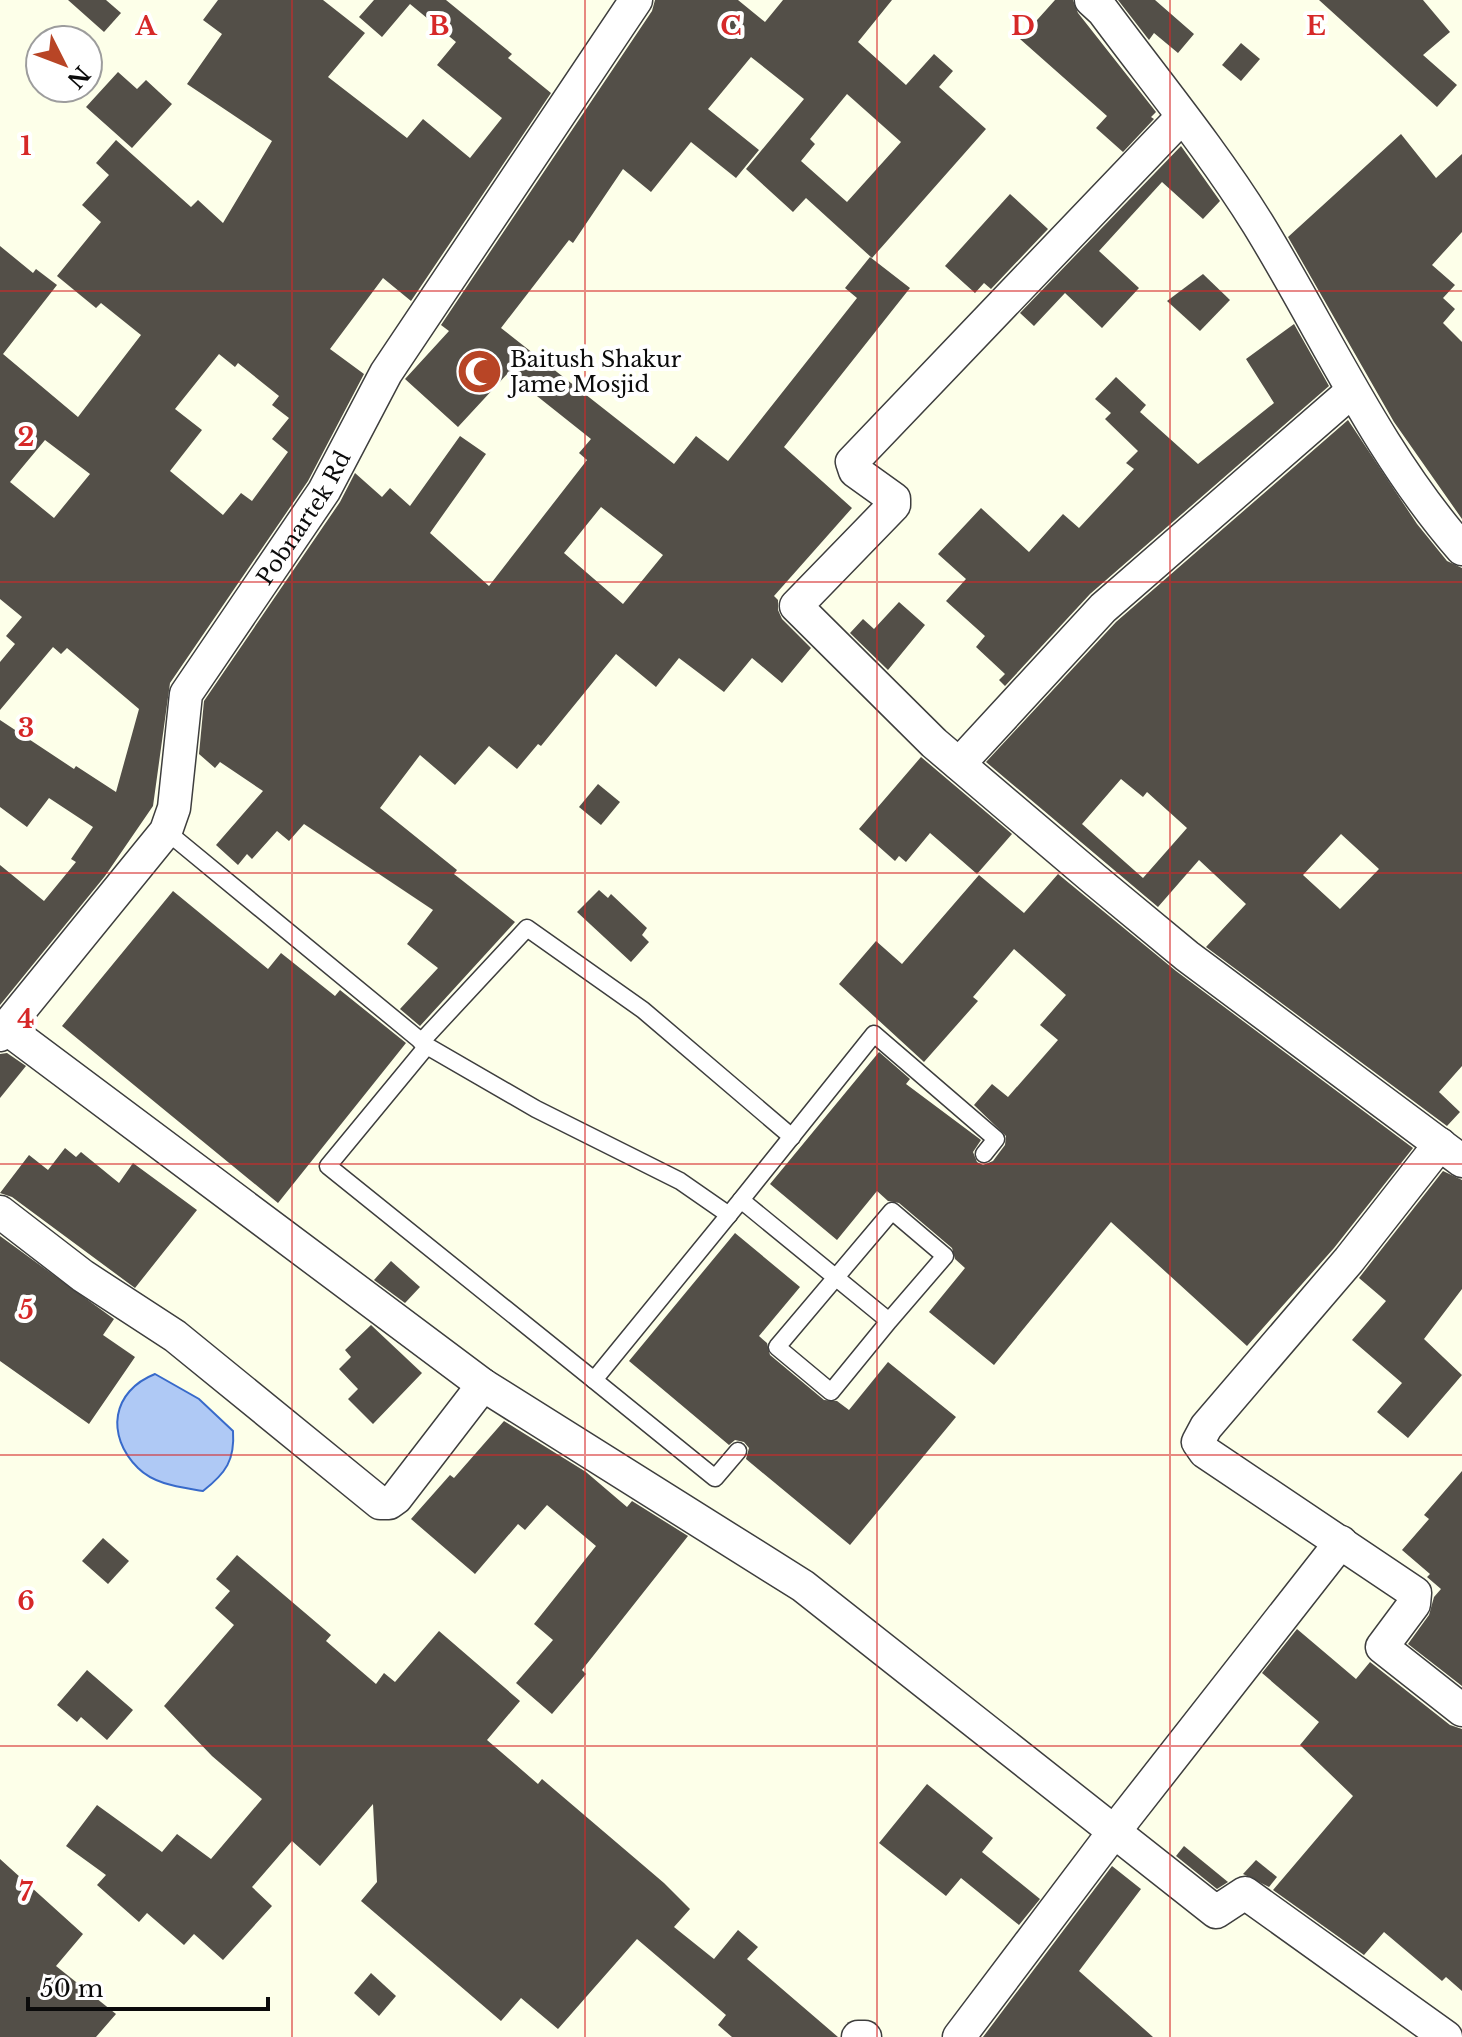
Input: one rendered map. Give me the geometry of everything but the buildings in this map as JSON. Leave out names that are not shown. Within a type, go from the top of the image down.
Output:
[{"type":"street","name":"Pobnartek Rd","points":[[3,1031],[166,831],[174,808],[186,694],[324,491],[386,373],[636,0]]},
{"type":"street","points":[[1091,0],[1103,11],[1256,222],[1351,392],[1433,516],[1462,549]]},
{"type":"street","points":[[1181,118],[852,462],[855,471],[894,499],[894,505],[796,606],[959,764],[1187,956],[1451,1153],[1349,1260],[1206,1427],[1198,1442],[1205,1452],[1415,1593],[1414,1604],[1382,1647],[1462,1710]]},
{"type":"street","points":[[959,764],[1103,608],[1351,392]]},
{"type":"street","points":[[3,1031],[483,1385],[803,1586],[1216,1912],[1245,1893],[1446,2037]]},
{"type":"street","points":[[0,1212],[83,1276],[175,1336],[380,1503],[389,1503],[396,1498],[483,1385]]},
{"type":"street","points":[[959,2037],[1113,1833],[1341,1542]]},
{"type":"street","points":[[858,2037],[865,2037]]},
{"type":"lane","points":[[166,831],[424,1044],[536,1109],[680,1181],[729,1215]]},
{"type":"lane","points":[[738,1451],[715,1478],[328,1166],[424,1044],[527,928],[643,1010],[792,1137]]},
{"type":"lane","points":[[594,1380],[874,1034],[996,1139],[984,1154]]},
{"type":"lane","points":[[741,1200],[889,1321]]},
{"type":"lane","points":[[892,1211],[945,1256],[889,1321],[831,1392],[777,1347],[892,1211]]},
{"type":"water","points":[[155,1374],[199,1399],[233,1431],[227,1465],[203,1491],[169,1484],[145,1474],[127,1455],[121,1442],[118,1415],[122,1403],[130,1391]]},
{"type":"place","name":"Baitush Shakur Jame Mosjid","points":[[479,372]]}]
